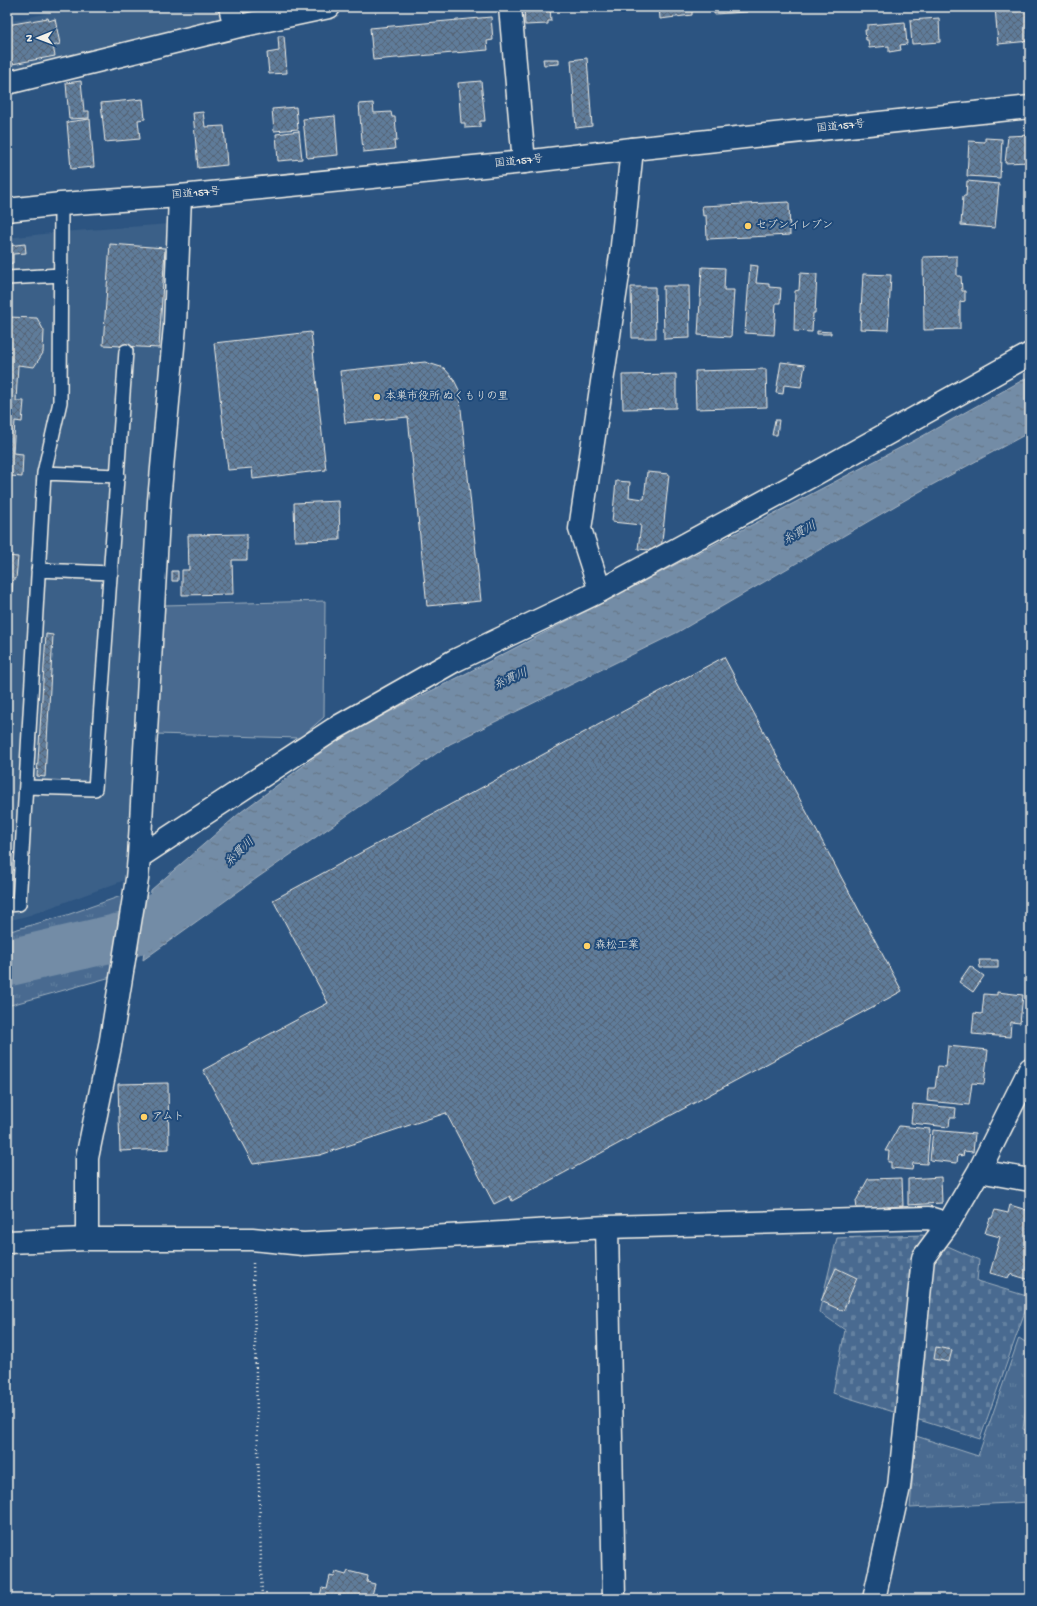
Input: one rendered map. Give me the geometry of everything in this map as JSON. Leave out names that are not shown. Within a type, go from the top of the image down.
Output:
[{"type":"main road","points":[[7,83],[233,17],[329,7]]},
{"type":"main road","points":[[510,7],[524,162]]},
{"type":"main road","name":"国道157号","points":[[7,210],[61,204],[180,196],[524,162],[632,148],[1030,107]]},
{"type":"main road","points":[[600,591],[580,529],[621,255],[632,148]]},
{"type":"main road","points":[[87,1239],[87,1158],[110,1046],[139,857],[159,501],[175,326],[180,196]]},
{"type":"main road","points":[[139,857],[334,729],[454,661],[600,591],[1030,354]]},
{"type":"main road","points":[[874,1599],[899,1487],[923,1258],[948,1224],[979,1171],[1030,1069]]},
{"type":"main road","points":[[979,1171],[1030,1180]]},
{"type":"main road","points":[[7,1242],[87,1239],[252,1239],[303,1244],[608,1227],[928,1218],[948,1224]]},
{"type":"main road","points":[[608,1227],[614,1599]]},
{"type":"lane","points":[[7,904],[19,904],[44,473],[60,402],[61,204]]},
{"type":"lane","points":[[7,278],[61,275]]},
{"type":"lane","points":[[26,788],[96,789],[126,352]]},
{"type":"lane","points":[[44,473],[118,476]]},
{"type":"lane","points":[[38,570],[111,574]]},
{"type":"path","points":[[252,1239],[262,1599]]},
{"type":"shaded area","points":[[77,7],[217,7],[220,18],[7,72],[7,22]]},
{"type":"shaded area","points":[[170,224],[125,880],[30,915],[7,921],[7,238],[61,232]]},
{"type":"green space","points":[[325,601],[324,717],[300,738],[155,734],[164,605]]},
{"type":"green space","points":[[124,895],[119,915],[7,951],[7,932],[67,915]]},
{"type":"green space","points":[[111,952],[111,977],[7,1006],[7,985]]},
{"type":"green space","points":[[923,1235],[979,1260],[977,1281],[1030,1297],[980,1439],[833,1393],[845,1330],[819,1312],[837,1238]]},
{"type":"green space","points":[[1019,1338],[1030,1345],[1030,1378],[1023,1429],[1030,1431],[1030,1502],[910,1508],[916,1436],[978,1456]]},
{"type":"water","points":[[1030,376],[1030,432],[919,492],[678,632],[450,744],[257,878],[143,960],[151,890],[241,812],[349,732],[463,675],[919,438]]},
{"type":"building","points":[[524,7],[550,7],[551,21],[548,21],[548,24],[525,25]]},
{"type":"building","points":[[659,7],[692,7],[692,15],[660,19]]},
{"type":"building","points":[[714,7],[747,7],[747,12],[714,14]]},
{"type":"building","points":[[995,7],[1030,7],[1030,41],[998,44]]},
{"type":"building","points":[[491,17],[493,40],[487,41],[488,50],[373,60],[370,28]]},
{"type":"building","points":[[48,18],[49,21],[55,19],[60,44],[53,46],[55,56],[7,65],[7,25]]},
{"type":"building","points":[[939,18],[940,42],[912,44],[910,20]]},
{"type":"building","points":[[905,22],[907,44],[900,45],[901,50],[889,52],[889,46],[869,48],[865,30],[867,30],[867,25]]},
{"type":"building","points":[[278,36],[284,36],[287,73],[269,74],[267,53],[279,51]]},
{"type":"building","points":[[587,58],[592,126],[576,128],[571,60]]},
{"type":"building","points":[[543,59],[559,59],[559,64],[544,65]]},
{"type":"building","points":[[81,81],[84,111],[89,111],[89,118],[69,119],[66,83]]},
{"type":"building","points":[[481,81],[485,121],[480,121],[480,127],[465,128],[465,123],[461,123],[458,83]]},
{"type":"building","points":[[143,99],[145,119],[138,120],[140,139],[105,142],[101,103]]},
{"type":"building","points":[[373,103],[374,113],[391,112],[392,117],[395,117],[397,141],[394,141],[395,149],[363,152],[359,104]]},
{"type":"building","points":[[296,107],[298,129],[274,131],[272,109]]},
{"type":"building","points":[[203,112],[205,127],[224,126],[227,165],[198,168],[193,113]]},
{"type":"building","points":[[335,116],[338,155],[307,158],[303,119]]},
{"type":"building","points":[[90,119],[94,167],[71,169],[67,122]]},
{"type":"building","points":[[299,131],[302,159],[278,161],[276,134]]},
{"type":"building","points":[[1030,135],[1030,162],[1005,163],[1008,136]]},
{"type":"building","points":[[985,138],[1002,139],[1000,178],[967,176],[969,141],[985,142]]},
{"type":"building","points":[[967,181],[999,184],[995,228],[961,225],[963,196],[966,196]]},
{"type":"building","name":"セブンイレブン","points":[[789,202],[790,235],[707,239],[706,215],[703,216],[702,206]]},
{"type":"building","points":[[25,244],[26,253],[13,254],[13,263],[7,264],[7,246]]},
{"type":"building","points":[[110,244],[165,248],[159,348],[103,345]]},
{"type":"building","points":[[957,256],[957,276],[961,276],[962,291],[965,291],[965,301],[960,302],[960,329],[924,330],[923,257]]},
{"type":"building","points":[[750,265],[758,266],[756,283],[769,284],[769,287],[781,288],[780,303],[776,303],[774,335],[745,333]]},
{"type":"building","points":[[702,267],[725,268],[724,290],[734,290],[731,337],[698,335]]},
{"type":"building","points":[[800,273],[817,274],[815,313],[813,313],[812,332],[794,331],[795,291],[799,290]]},
{"type":"building","points":[[863,274],[891,275],[888,330],[860,329]]},
{"type":"building","points":[[663,286],[689,286],[690,338],[664,339]]},
{"type":"building","points":[[631,287],[655,287],[656,338],[632,338]]},
{"type":"building","points":[[7,317],[37,318],[44,331],[43,353],[34,367],[18,365],[16,401],[24,401],[22,422],[15,421],[13,453],[23,454],[22,477],[11,476],[7,548]]},
{"type":"building","points":[[817,331],[831,332],[831,334],[817,334]]},
{"type":"building","points":[[311,332],[326,470],[253,479],[252,468],[228,470],[214,343]]},
{"type":"building","points":[[425,362],[444,368],[453,378],[459,390],[481,601],[427,606],[408,417],[345,423],[340,371]]},
{"type":"building","points":[[781,362],[805,365],[801,387],[784,385],[783,394],[776,393]]},
{"type":"building","points":[[766,369],[767,407],[696,409],[695,371]]},
{"type":"building","points":[[676,374],[676,408],[623,409],[622,375]]},
{"type":"building","points":[[775,420],[779,420],[777,435],[772,435]]},
{"type":"building","points":[[647,472],[669,474],[661,551],[638,549],[641,525],[612,522],[616,481],[630,482],[629,497],[644,499]]},
{"type":"building","points":[[339,501],[340,540],[295,541],[294,503]]},
{"type":"building","points":[[247,534],[247,560],[232,560],[233,594],[182,595],[182,570],[189,570],[188,535]]},
{"type":"building","points":[[7,556],[18,557],[16,579],[13,579],[12,594],[7,594]]},
{"type":"building","points":[[172,571],[178,571],[178,581],[172,581]]},
{"type":"building","points":[[46,634],[53,635],[45,777],[37,776]]},
{"type":"building","name":"森松工業","points":[[724,657],[902,991],[512,1201],[510,1196],[494,1204],[446,1113],[320,1155],[253,1164],[203,1070],[328,1003],[273,900]]},
{"type":"building","points":[[979,960],[998,960],[998,968],[980,968]]},
{"type":"building","points":[[970,966],[984,976],[973,992],[959,982]]},
{"type":"building","points":[[997,992],[1023,995],[1020,1023],[1011,1022],[1010,1037],[972,1034],[974,1013],[982,1014],[984,994],[997,995]]},
{"type":"building","points":[[948,1046],[988,1050],[984,1084],[972,1083],[969,1105],[927,1101],[928,1088],[935,1088],[938,1066],[946,1067]]},
{"type":"building","name":"アムト","points":[[168,1083],[169,1149],[120,1151],[118,1084]]},
{"type":"building","points":[[913,1104],[956,1108],[955,1118],[950,1118],[949,1127],[911,1123]]},
{"type":"building","points":[[899,1126],[930,1129],[927,1164],[913,1163],[912,1170],[891,1168],[891,1162],[888,1162],[889,1151],[885,1151]]},
{"type":"building","points":[[933,1130],[975,1134],[973,1152],[964,1151],[963,1156],[958,1155],[957,1163],[930,1160]]},
{"type":"building","points":[[941,1177],[942,1203],[908,1205],[908,1179]]},
{"type":"building","points":[[902,1178],[903,1206],[857,1209],[856,1201],[868,1179]]},
{"type":"building","points":[[1010,1205],[1030,1211],[1030,1280],[1010,1274],[1008,1278],[990,1273],[1000,1237],[985,1233],[990,1218],[992,1218],[995,1210],[1008,1213]]},
{"type":"building","points":[[836,1268],[857,1278],[843,1311],[821,1301]]},
{"type":"building","points":[[936,1347],[952,1350],[949,1362],[934,1359]]},
{"type":"building","points":[[348,1571],[368,1576],[367,1582],[375,1584],[371,1599],[319,1599],[322,1588],[327,1589],[330,1576],[334,1577],[336,1572],[346,1575]]},
{"type":"waterway","name":"糸貫川","points":[[7,963],[128,935],[202,889]]},
{"type":"place","name":"セブンイレブン","points":[[748,226]]},
{"type":"place","name":"本巣市役所 ぬくもりの里","points":[[377,397]]},
{"type":"place","name":"森松工業","points":[[587,946]]},
{"type":"place","name":"アムト","points":[[144,1117]]}]
